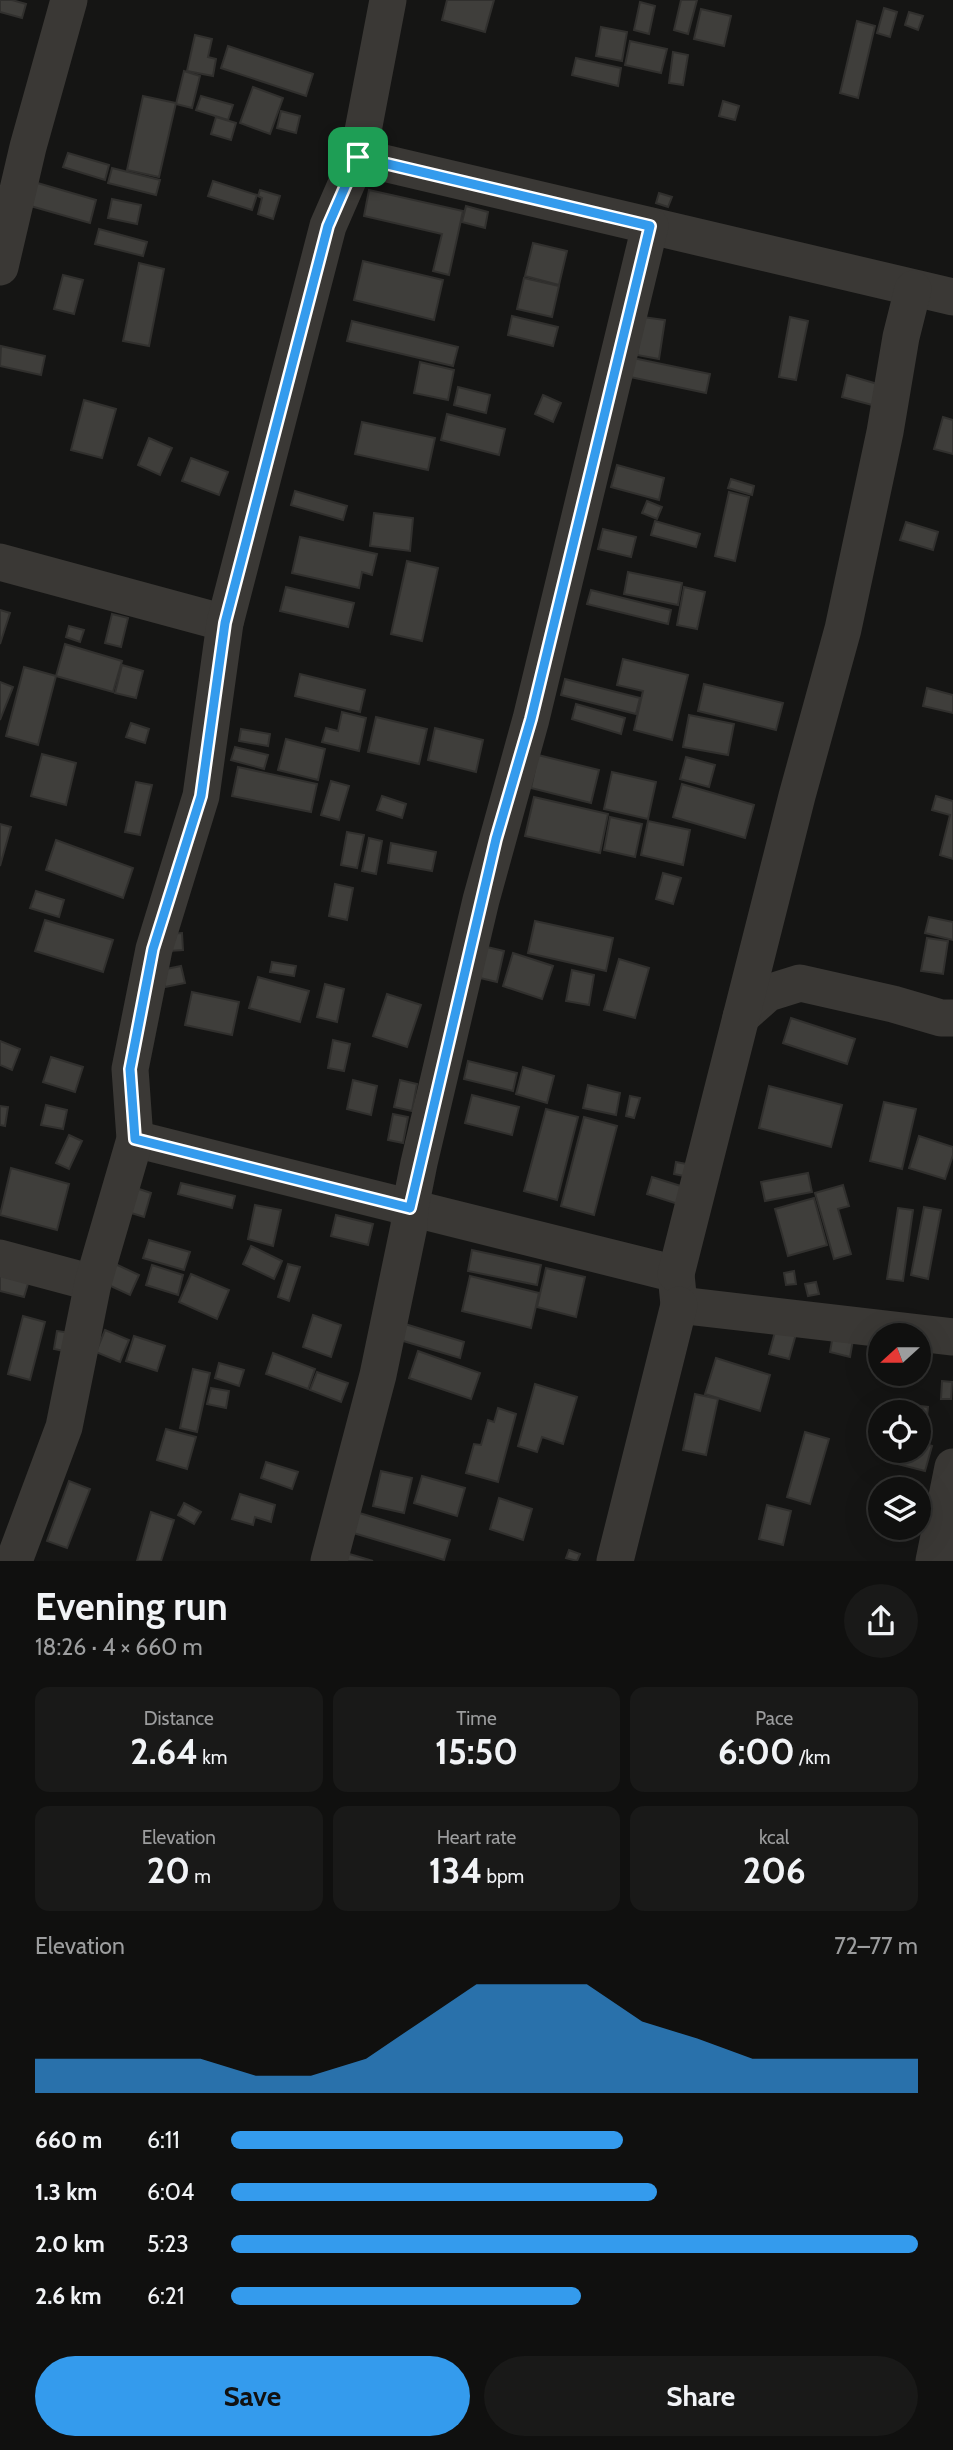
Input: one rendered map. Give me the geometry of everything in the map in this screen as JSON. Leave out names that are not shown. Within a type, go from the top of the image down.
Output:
[{"type":"street","points":[[0,267],[28,147],[69,0]]},
{"type":"street","points":[[14,1561],[64,1427],[93,1283],[135,1139],[130,1069],[153,949],[201,796],[225,623],[328,226],[358,157],[388,0]]},
{"type":"street","points":[[358,157],[953,297]]},
{"type":"street","points":[[329,1561],[378,1375],[409,1226],[410,1208],[496,839],[531,719],[650,226]]},
{"type":"street","points":[[615,1561],[741,1017],[843,629],[913,289]]},
{"type":"street","points":[[0,562],[225,623]]},
{"type":"street","points":[[741,1017],[768,993],[800,983],[872,998],[941,1018],[953,1018]]},
{"type":"street","points":[[135,1139],[410,1208],[678,1289],[953,1337]]},
{"type":"street","points":[[0,1258],[93,1283]]},
{"type":"street","points":[[933,1561],[953,1467]]},
{"type":"building","points":[[0,0],[26,4],[22,18],[0,12]]},
{"type":"building","points":[[447,0],[494,0],[485,32],[442,20]]},
{"type":"building","points":[[681,0],[697,0],[688,34],[674,30]]},
{"type":"building","points":[[640,2],[655,6],[649,34],[634,30]]},
{"type":"building","points":[[884,8],[897,12],[890,37],[877,33]]},
{"type":"building","points":[[701,9],[731,16],[724,46],[694,39]]},
{"type":"building","points":[[909,12],[923,16],[918,30],[905,25]]},
{"type":"building","points":[[857,21],[875,26],[858,98],[840,93]]},
{"type":"building","points":[[601,27],[627,32],[622,61],[596,56]]},
{"type":"building","points":[[195,35],[212,39],[208,57],[216,59],[213,76],[187,71]]},
{"type":"building","points":[[630,41],[667,49],[661,73],[625,65]]},
{"type":"building","points":[[228,46],[313,74],[306,96],[221,68]]},
{"type":"building","points":[[673,52],[688,55],[683,85],[669,83]]},
{"type":"building","points":[[576,58],[621,68],[618,86],[572,75]]},
{"type":"building","points":[[184,71],[200,76],[192,108],[176,104]]},
{"type":"building","points":[[253,87],[283,98],[270,134],[240,123]]},
{"type":"building","points":[[143,96],[176,103],[159,177],[127,170]]},
{"type":"building","points":[[201,96],[233,105],[228,120],[196,110]]},
{"type":"building","points":[[723,101],[739,106],[735,120],[719,116]]},
{"type":"building","points":[[281,111],[300,116],[296,133],[277,128]]},
{"type":"building","points":[[216,117],[236,123],[231,140],[211,134]]},
{"type":"building","points":[[68,153],[109,165],[105,180],[63,167]]},
{"type":"building","points":[[112,168],[160,180],[156,195],[108,183]]},
{"type":"building","points":[[213,181],[257,195],[252,210],[208,196]]},
{"type":"building","points":[[34,182],[96,200],[90,223],[27,205]]},
{"type":"building","points":[[260,190],[280,196],[273,219],[258,214],[262,198],[258,196]]},
{"type":"building","points":[[369,190],[463,211],[449,275],[433,271],[442,234],[364,216]]},
{"type":"building","points":[[659,193],[672,197],[668,207],[656,203]]},
{"type":"building","points":[[112,199],[141,205],[137,224],[108,218]]},
{"type":"building","points":[[466,206],[488,212],[485,228],[462,222]]},
{"type":"building","points":[[99,229],[147,242],[143,256],[95,244]]},
{"type":"building","points":[[533,243],[567,251],[559,285],[525,276]]},
{"type":"building","points":[[363,261],[443,280],[434,320],[354,300]]},
{"type":"building","points":[[139,263],[164,269],[149,346],[123,341]]},
{"type":"building","points":[[63,275],[83,280],[74,314],[54,309]]},
{"type":"building","points":[[524,278],[559,286],[552,317],[517,309]]},
{"type":"building","points":[[512,316],[558,327],[553,346],[508,335]]},
{"type":"building","points":[[643,317],[665,320],[659,359],[637,355]]},
{"type":"building","points":[[790,317],[808,321],[796,380],[779,377]]},
{"type":"building","points":[[352,321],[458,347],[453,366],[347,341]]},
{"type":"building","points":[[1,346],[45,356],[41,375],[0,366]]},
{"type":"building","points":[[633,358],[710,374],[706,393],[630,377]]},
{"type":"building","points":[[420,362],[454,370],[448,400],[414,393]]},
{"type":"building","points":[[847,375],[881,385],[876,406],[842,397]]},
{"type":"building","points":[[458,387],[490,395],[486,413],[454,405]]},
{"type":"building","points":[[543,395],[561,403],[553,422],[535,414]]},
{"type":"building","points":[[84,400],[116,409],[102,458],[71,450]]},
{"type":"building","points":[[447,414],[505,429],[499,455],[441,440]]},
{"type":"building","points":[[943,417],[953,420],[953,454],[934,449]]},
{"type":"building","points":[[362,422],[435,438],[428,470],[355,454]]},
{"type":"building","points":[[149,438],[172,448],[160,475],[138,465]]},
{"type":"building","points":[[191,458],[228,472],[219,495],[182,481]]},
{"type":"building","points":[[617,465],[664,478],[659,500],[611,487]]},
{"type":"building","points":[[731,479],[754,486],[752,495],[728,488]]},
{"type":"building","points":[[295,491],[347,506],[343,520],[291,505]]},
{"type":"building","points":[[729,492],[749,497],[735,561],[715,556]]},
{"type":"building","points":[[647,501],[662,507],[657,519],[642,513]]},
{"type":"building","points":[[374,513],[413,518],[410,551],[370,546]]},
{"type":"building","points":[[655,521],[700,534],[696,547],[651,535]]},
{"type":"building","points":[[906,522],[938,532],[933,550],[900,540]]},
{"type":"building","points":[[603,529],[636,537],[631,557],[598,549]]},
{"type":"building","points":[[300,537],[377,554],[372,575],[362,572],[359,588],[292,573]]},
{"type":"building","points":[[407,561],[438,568],[422,641],[391,634]]},
{"type":"building","points":[[628,572],[682,583],[678,605],[624,594]]},
{"type":"building","points":[[286,587],[354,603],[348,627],[280,611]]},
{"type":"building","points":[[684,587],[705,592],[697,629],[677,625]]},
{"type":"building","points":[[591,590],[671,610],[668,624],[587,604]]},
{"type":"building","points":[[0,610],[10,613],[0,644]]},
{"type":"building","points":[[112,614],[128,618],[121,647],[105,643]]},
{"type":"building","points":[[69,626],[84,630],[80,642],[66,637]]},
{"type":"building","points":[[65,644],[122,661],[113,692],[56,676]]},
{"type":"building","points":[[623,659],[688,675],[672,740],[634,730],[643,691],[617,685]]},
{"type":"building","points":[[122,665],[143,671],[136,698],[115,693]]},
{"type":"building","points":[[24,667],[56,676],[38,745],[6,736]]},
{"type":"building","points":[[300,674],[365,690],[360,712],[295,696]]},
{"type":"building","points":[[565,679],[640,698],[636,714],[561,695]]},
{"type":"building","points":[[0,682],[13,687],[0,720]]},
{"type":"building","points":[[704,684],[783,703],[776,730],[698,711]]},
{"type":"building","points":[[927,688],[953,695],[953,713],[923,706]]},
{"type":"building","points":[[576,704],[625,718],[621,734],[572,719]]},
{"type":"building","points":[[342,712],[366,718],[359,751],[322,742],[326,728],[338,731]]},
{"type":"building","points":[[689,715],[734,724],[728,755],[683,747]]},
{"type":"building","points":[[376,717],[427,729],[419,764],[368,752]]},
{"type":"building","points":[[131,723],[149,729],[145,743],[126,737]]},
{"type":"building","points":[[435,728],[483,740],[476,772],[428,760]]},
{"type":"building","points":[[241,729],[270,734],[268,746],[239,741]]},
{"type":"building","points":[[286,739],[325,749],[318,780],[278,770]]},
{"type":"building","points":[[235,747],[268,755],[264,769],[231,760]]},
{"type":"building","points":[[42,754],[76,763],[66,805],[31,796]]},
{"type":"building","points":[[538,755],[599,770],[591,803],[531,788]]},
{"type":"building","points":[[686,757],[715,765],[709,787],[680,779]]},
{"type":"building","points":[[238,767],[317,784],[311,812],[232,796]]},
{"type":"building","points":[[612,772],[656,782],[648,819],[604,809]]},
{"type":"building","points":[[331,781],[349,786],[339,820],[321,815]]},
{"type":"building","points":[[136,782],[152,785],[140,835],[125,832]]},
{"type":"building","points":[[682,784],[754,805],[745,838],[673,817]]},
{"type":"building","points":[[382,796],[406,804],[402,818],[377,810]]},
{"type":"building","points":[[936,796],[953,801],[953,859],[940,855],[950,815],[932,810]]},
{"type":"building","points":[[534,797],[608,814],[600,853],[525,836]]},
{"type":"building","points":[[610,817],[642,824],[635,857],[604,850]]},
{"type":"building","points":[[648,821],[690,830],[683,865],[641,855]]},
{"type":"building","points":[[0,824],[11,827],[0,866]]},
{"type":"building","points":[[347,832],[364,835],[357,868],[341,865]]},
{"type":"building","points":[[369,838],[382,841],[376,874],[362,871]]},
{"type":"building","points":[[56,840],[133,868],[123,898],[46,870]]},
{"type":"building","points":[[391,843],[436,852],[432,871],[388,863]]},
{"type":"building","points":[[663,873],[681,878],[673,904],[656,899]]},
{"type":"building","points":[[335,884],[353,888],[347,920],[329,916]]},
{"type":"building","points":[[36,891],[64,900],[59,917],[30,908]]},
{"type":"building","points":[[929,917],[953,922],[953,940],[925,933]]},
{"type":"building","points":[[45,920],[113,940],[103,972],[35,951]]},
{"type":"building","points":[[535,921],[613,938],[606,971],[528,953]]},
{"type":"building","points":[[182,933],[183,950],[169,951],[169,934]]},
{"type":"building","points":[[927,938],[948,941],[943,974],[921,971]]},
{"type":"building","points":[[487,947],[504,951],[497,982],[480,978]]},
{"type":"building","points":[[513,953],[553,966],[542,999],[503,986]]},
{"type":"building","points":[[619,959],[649,968],[635,1018],[604,1010]]},
{"type":"building","points":[[272,962],[296,966],[294,976],[270,972]]},
{"type":"building","points":[[181,966],[185,983],[165,987],[161,970]]},
{"type":"building","points":[[572,970],[594,975],[589,1005],[566,1001]]},
{"type":"building","points":[[258,977],[309,991],[300,1022],[249,1008]]},
{"type":"building","points":[[325,984],[344,989],[337,1022],[317,1017]]},
{"type":"building","points":[[192,992],[239,1002],[232,1035],[185,1025]]},
{"type":"building","points":[[387,994],[421,1005],[407,1047],[373,1036]]},
{"type":"building","points":[[791,1018],[855,1039],[847,1064],[783,1043]]},
{"type":"building","points":[[333,1040],[350,1044],[344,1071],[328,1068]]},
{"type":"building","points":[[0,1041],[20,1049],[12,1070],[0,1065]]},
{"type":"building","points":[[51,1057],[83,1067],[75,1092],[43,1082]]},
{"type":"building","points":[[468,1061],[517,1073],[513,1091],[464,1079]]},
{"type":"building","points":[[523,1067],[554,1076],[547,1103],[516,1094]]},
{"type":"building","points":[[353,1080],[377,1086],[371,1115],[347,1109]]},
{"type":"building","points":[[400,1080],[417,1084],[412,1111],[394,1107]]},
{"type":"building","points":[[588,1085],[620,1093],[616,1115],[583,1108]]},
{"type":"building","points":[[769,1086],[842,1105],[831,1147],[759,1128]]},
{"type":"building","points":[[472,1095],[519,1107],[512,1135],[465,1123]]},
{"type":"building","points":[[630,1096],[640,1098],[634,1118],[626,1116]]},
{"type":"building","points":[[884,1102],[916,1109],[902,1169],[870,1161]]},
{"type":"building","points":[[46,1105],[67,1110],[63,1129],[41,1125]]},
{"type":"building","points":[[0,1106],[8,1107],[5,1126],[0,1125]]},
{"type":"building","points":[[546,1109],[578,1117],[557,1200],[524,1191]]},
{"type":"building","points":[[393,1114],[408,1117],[403,1143],[388,1140]]},
{"type":"building","points":[[584,1117],[617,1126],[594,1215],[561,1206]]},
{"type":"building","points":[[69,1135],[82,1141],[69,1169],[56,1163]]},
{"type":"building","points":[[919,1136],[953,1147],[945,1179],[909,1168]]},
{"type":"building","points":[[676,1162],[692,1165],[689,1177],[674,1174]]},
{"type":"building","points":[[11,1168],[69,1184],[57,1230],[0,1215]]},
{"type":"building","points":[[808,1173],[812,1192],[765,1201],[761,1182]]},
{"type":"building","points":[[652,1177],[684,1187],[678,1204],[647,1194]]},
{"type":"building","points":[[181,1183],[235,1196],[232,1208],[178,1194]]},
{"type":"building","points":[[843,1185],[849,1206],[838,1209],[851,1254],[834,1259],[815,1193]]},
{"type":"building","points":[[133,1187],[151,1193],[144,1217],[125,1211]]},
{"type":"building","points":[[814,1198],[827,1245],[788,1256],[775,1209]]},
{"type":"building","points":[[255,1205],[281,1210],[273,1246],[248,1239]]},
{"type":"building","points":[[924,1207],[941,1210],[928,1279],[911,1275]]},
{"type":"building","points":[[898,1208],[913,1210],[903,1281],[887,1279]]},
{"type":"building","points":[[336,1215],[373,1224],[368,1245],[331,1236]]},
{"type":"building","points":[[149,1240],[190,1252],[184,1270],[143,1258]]},
{"type":"building","points":[[251,1246],[282,1261],[274,1279],[243,1264]]},
{"type":"building","points":[[472,1250],[541,1265],[537,1285],[468,1271]]},
{"type":"building","points":[[111,1262],[139,1275],[130,1295],[102,1282]]},
{"type":"building","points":[[288,1264],[300,1267],[289,1301],[278,1297]]},
{"type":"building","points":[[152,1265],[183,1275],[178,1295],[146,1285]]},
{"type":"building","points":[[546,1268],[585,1277],[576,1317],[537,1307]]},
{"type":"building","points":[[0,1269],[30,1277],[24,1297],[0,1291]]},
{"type":"building","points":[[794,1271],[796,1284],[786,1285],[784,1273]]},
{"type":"building","points":[[191,1274],[229,1290],[217,1319],[179,1302]]},
{"type":"building","points":[[470,1276],[539,1293],[531,1328],[462,1311]]},
{"type":"building","points":[[816,1282],[819,1294],[808,1296],[805,1284]]},
{"type":"building","points":[[313,1315],[341,1325],[331,1357],[303,1347]]},
{"type":"building","points":[[23,1316],[45,1322],[30,1380],[8,1374]]},
{"type":"building","points":[[405,1324],[464,1342],[460,1358],[400,1340]]},
{"type":"building","points":[[776,1328],[796,1334],[789,1359],[769,1354]]},
{"type":"building","points":[[105,1330],[129,1340],[120,1362],[96,1352]]},
{"type":"building","points":[[57,1331],[72,1333],[69,1352],[54,1349]]},
{"type":"building","points":[[833,1335],[853,1340],[850,1357],[830,1352]]},
{"type":"building","points":[[134,1336],[165,1346],[157,1371],[126,1361]]},
{"type":"building","points":[[418,1351],[480,1373],[471,1399],[409,1378]]},
{"type":"building","points":[[273,1353],[315,1369],[308,1389],[266,1374]]},
{"type":"building","points":[[716,1358],[770,1375],[760,1411],[705,1394]]},
{"type":"building","points":[[219,1363],[244,1370],[239,1386],[215,1378]]},
{"type":"building","points":[[193,1369],[210,1373],[197,1432],[180,1428]]},
{"type":"building","points":[[317,1372],[348,1383],[341,1402],[310,1390]]},
{"type":"building","points":[[942,1381],[952,1382],[951,1399],[941,1399]]},
{"type":"building","points":[[535,1384],[577,1397],[563,1444],[542,1437],[537,1452],[518,1446]]},
{"type":"building","points":[[211,1388],[229,1391],[226,1408],[207,1404]]},
{"type":"building","points":[[695,1394],[718,1399],[706,1455],[683,1450]]},
{"type":"building","points":[[498,1408],[516,1414],[498,1482],[466,1473],[474,1444],[481,1445],[488,1420],[494,1422]]},
{"type":"building","points":[[166,1429],[196,1437],[187,1469],[157,1460]]},
{"type":"building","points":[[805,1432],[829,1439],[810,1504],[787,1497]]},
{"type":"building","points":[[266,1462],[298,1472],[292,1489],[261,1478]]},
{"type":"building","points":[[894,1463],[927,1463],[925,1471]]},
{"type":"building","points":[[381,1471],[412,1478],[404,1513],[373,1506]]},
{"type":"building","points":[[422,1476],[465,1488],[457,1516],[414,1503]]},
{"type":"building","points":[[69,1481],[90,1489],[67,1548],[47,1541]]},
{"type":"building","points":[[240,1494],[275,1505],[271,1522],[255,1517],[253,1525],[232,1519]]},
{"type":"building","points":[[499,1498],[532,1509],[523,1540],[490,1529]]},
{"type":"building","points":[[184,1503],[201,1512],[194,1524],[178,1515]]},
{"type":"building","points":[[767,1505],[791,1511],[783,1545],[759,1539]]},
{"type":"building","points":[[151,1512],[174,1520],[161,1561],[137,1561]]},
{"type":"building","points":[[356,1512],[450,1540],[444,1560],[350,1532]]},
{"type":"building","points":[[569,1550],[580,1554],[577,1561],[566,1558]]},
{"type":"building","points":[[346,1553],[373,1561],[343,1561]]},
{"type":"route","points":[[358,157],[650,226],[531,719],[481,900],[410,1208],[135,1139],[130,1069],[153,949],[201,796],[225,623],[328,226],[358,157]]}]
